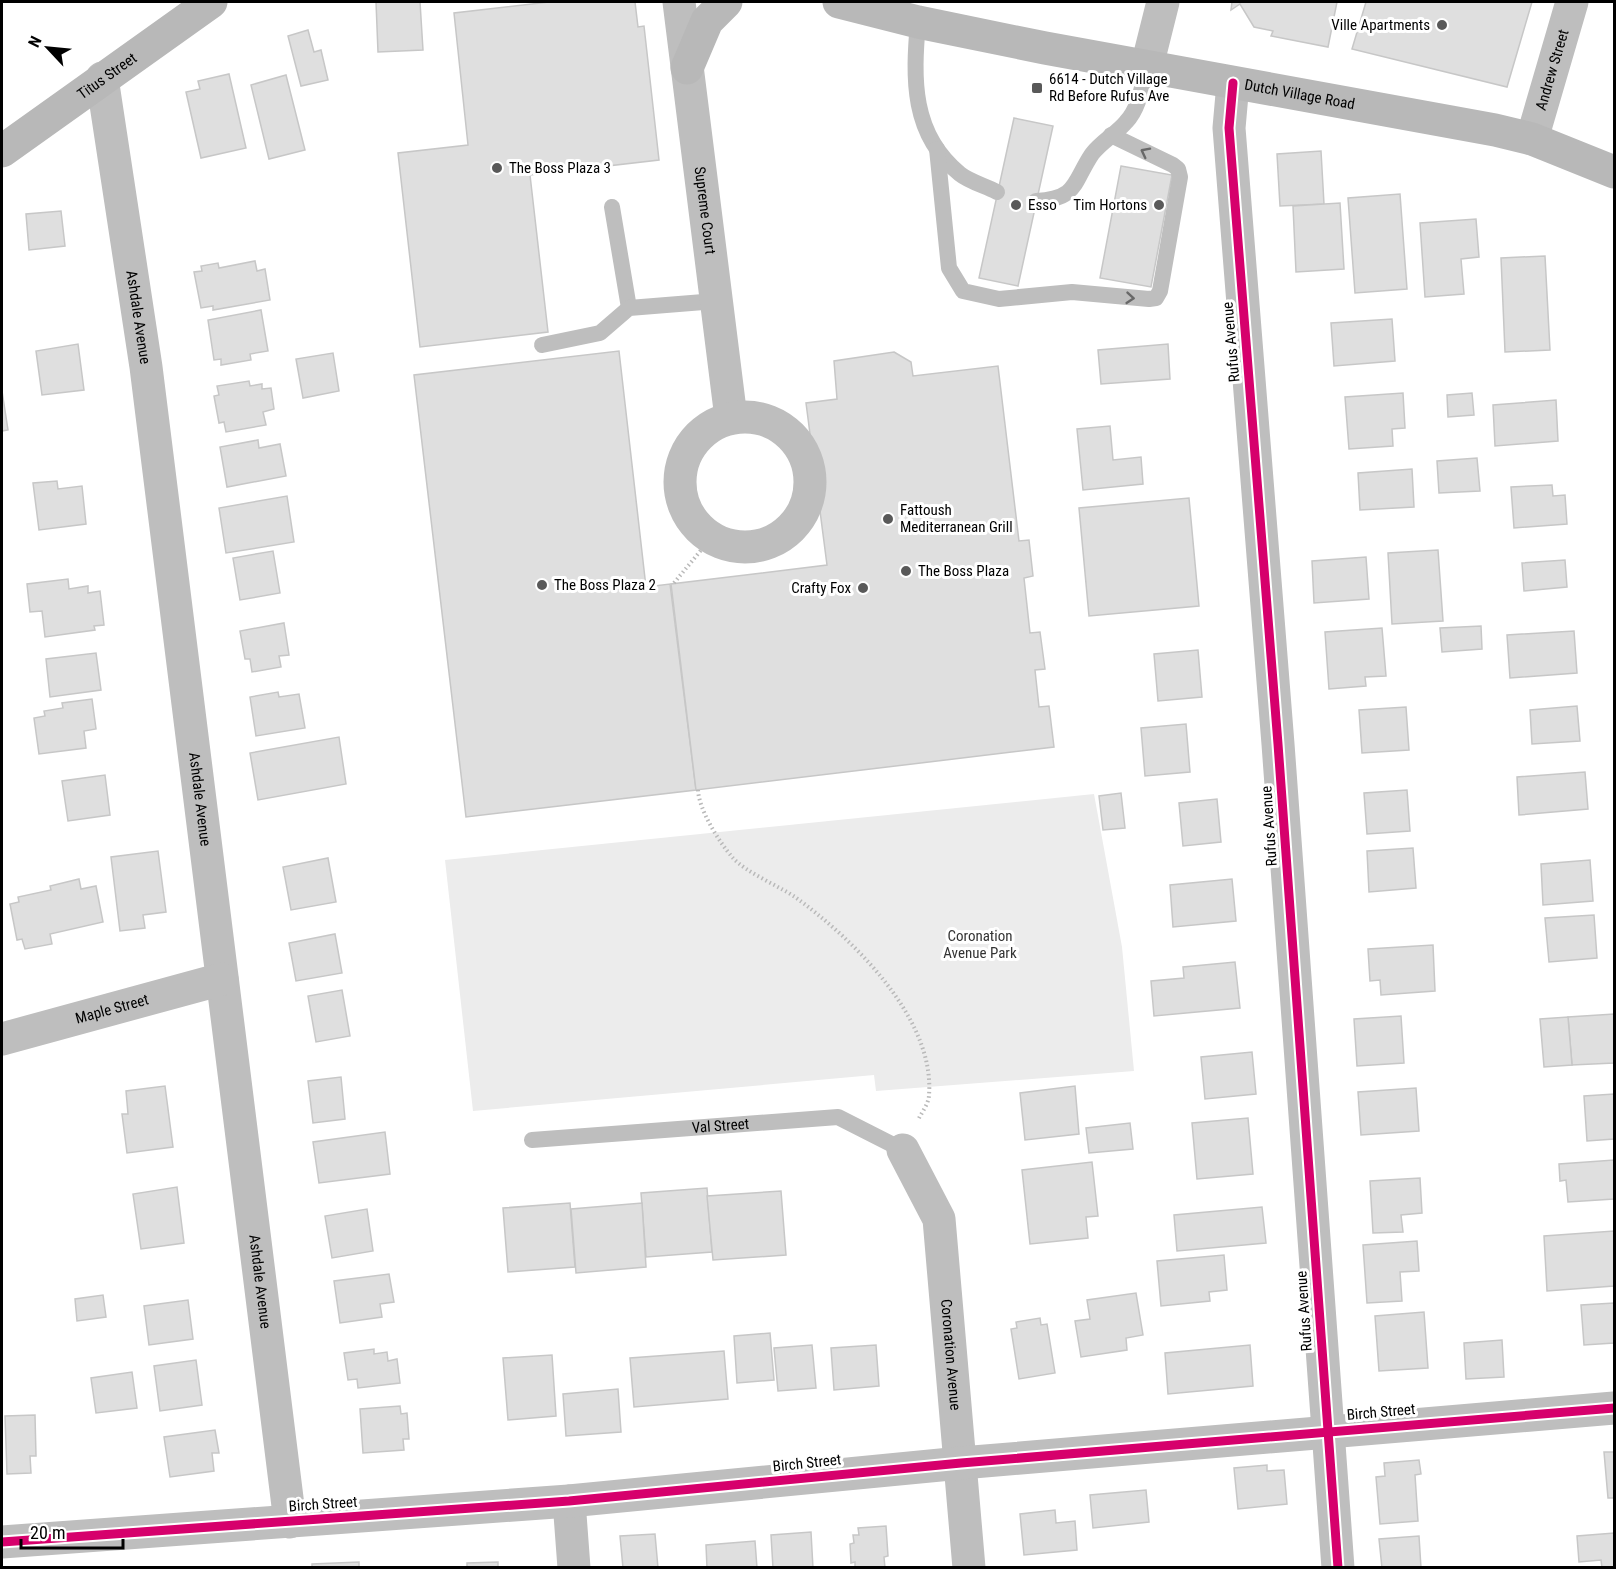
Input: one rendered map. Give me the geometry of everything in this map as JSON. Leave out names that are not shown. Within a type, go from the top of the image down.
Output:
[{"type":"main road","name":"Titus Street","points":[[2,150],[211,2]]},
{"type":"main road","points":[[687,68],[707,21],[726,2]]},
{"type":"main road","name":"Dutch Village Road","points":[[839,2],[918,22],[1233,83],[1495,130],[1532,139],[1614,172]]},
{"type":"street","name":"Supreme Court","points":[[679,2],[731,418]]},
{"type":"street","points":[[1147,66],[1163,2]]},
{"type":"street","name":"Andrew Street","points":[[1532,139],[1572,2]]},
{"type":"street","name":"Ashdale Avenue","points":[[102,78],[146,367],[290,1522]]},
{"type":"street","name":"Rufus Avenue","points":[[1233,83],[1229,128],[1278,744],[1338,1568]]},
{"type":"street","points":[[746,417],[767,421],[785,432],[800,448],[808,468],[809,490],[803,511],[790,529],[772,541],[751,547],[730,546],[711,538],[695,524],[684,506],[680,486],[682,465],[691,446],[705,430],[731,418],[746,417]]},
{"type":"street","name":"Maple Street","points":[[2,1039],[222,979]]},
{"type":"street","name":"Coronation Avenue","points":[[903,1150],[939,1219],[969,1568]]},
{"type":"street","name":"Birch Street","points":[[2,1542],[569,1501],[961,1463],[1614,1408]]},
{"type":"street","points":[[569,1501],[574,1568]]},
{"type":"lane","points":[[918,22],[914,75],[920,116],[937,149],[961,175],[998,192]]},
{"type":"lane","points":[[1036,201],[1055,200],[1078,183],[1092,154],[1126,123],[1137,105],[1147,66]]},
{"type":"lane","points":[[937,149],[949,268],[963,291],[999,299],[1072,292],[1156,298],[1160,291],[1180,177],[1178,169],[1111,135]]},
{"type":"lane","points":[[612,207],[630,308]]},
{"type":"lane","points":[[542,345],[600,333],[630,308],[716,301]]},
{"type":"lane","name":"Val Street","points":[[532,1140],[838,1117],[903,1150]]},
{"type":"path","points":[[674,583],[711,538]]},
{"type":"path","points":[[698,790],[699,805],[734,859],[795,897],[837,931],[868,963],[906,1013],[918,1036],[928,1067],[929,1097],[903,1150]]},
{"type":"green space","name":"Coronation Avenue Park","points":[[1094,794],[1122,947],[1134,1071],[876,1091],[874,1075],[473,1111],[445,860]]},
{"type":"building","points":[[376,2],[420,2],[423,50],[378,52]]},
{"type":"building","name":"The Boss Plaza 3","points":[[549,2],[635,2],[638,27],[644,26],[659,160],[530,175],[548,332],[420,347],[398,153],[468,145],[454,13]]},
{"type":"building","points":[[1232,2],[1337,2],[1328,47],[1271,36],[1273,31],[1254,27],[1240,4],[1231,10]]},
{"type":"building","name":"Ville Apartments","points":[[1366,2],[1532,2],[1507,87],[1352,49]]},
{"type":"building","points":[[308,30],[314,52],[321,50],[328,80],[301,86],[288,36]]},
{"type":"building","points":[[229,74],[246,148],[201,158],[186,92],[200,89],[198,81]]},
{"type":"building","points":[[286,75],[305,150],[269,159],[251,85]]},
{"type":"building","points":[[1014,118],[1053,126],[1018,286],[979,278]]},
{"type":"building","points":[[1321,151],[1324,204],[1280,206],[1277,154]]},
{"type":"building","points":[[1121,166],[1172,175],[1151,287],[1100,278]]},
{"type":"building","points":[[1400,194],[1407,289],[1355,293],[1348,198]]},
{"type":"building","points":[[1340,203],[1344,269],[1296,272],[1293,206]]},
{"type":"building","points":[[61,211],[65,246],[29,250],[26,214]]},
{"type":"building","points":[[1476,219],[1479,257],[1461,259],[1464,294],[1425,297],[1420,223]]},
{"type":"building","points":[[1545,256],[1550,350],[1505,352],[1501,258]]},
{"type":"building","points":[[255,261],[257,271],[265,269],[270,300],[213,310],[213,306],[201,308],[194,272],[202,271],[201,266],[218,263],[219,268]]},
{"type":"building","points":[[261,310],[268,351],[250,354],[251,360],[221,365],[221,359],[214,360],[208,320]]},
{"type":"building","points":[[1392,319],[1395,361],[1334,366],[1331,323]]},
{"type":"building","points":[[78,344],[84,390],[42,395],[36,351]]},
{"type":"building","points":[[1168,344],[1170,379],[1101,384],[1098,350]]},
{"type":"building","name":"The Boss Plaza 2","points":[[619,351],[646,587],[670,584],[696,790],[466,817],[414,375]]},
{"type":"building","name":"The Boss Plaza","points":[[894,352],[911,362],[913,376],[998,366],[1019,541],[1029,540],[1033,576],[1024,578],[1030,633],[1040,632],[1045,669],[1035,670],[1039,707],[1049,706],[1054,747],[696,790],[671,584],[827,565],[806,403],[837,399],[834,361]]},
{"type":"building","points":[[333,353],[339,391],[303,398],[296,359]]},
{"type":"building","points":[[249,381],[250,386],[262,384],[262,389],[271,388],[274,409],[263,412],[266,425],[226,432],[224,422],[219,423],[214,396],[219,395],[217,386]]},
{"type":"building","points":[[2,391],[8,430],[2,431]]},
{"type":"building","points":[[1403,393],[1405,428],[1392,429],[1393,446],[1349,449],[1345,397]]},
{"type":"building","points":[[1472,393],[1474,415],[1448,417],[1447,395]]},
{"type":"building","points":[[1556,400],[1558,441],[1495,446],[1493,405]]},
{"type":"building","points":[[1110,426],[1113,460],[1141,457],[1143,484],[1083,490],[1077,429]]},
{"type":"building","points":[[258,440],[259,448],[280,444],[286,476],[227,487],[220,447]]},
{"type":"building","points":[[1477,458],[1480,491],[1439,493],[1437,461]]},
{"type":"building","points":[[1412,469],[1414,507],[1360,510],[1358,473]]},
{"type":"building","points":[[57,481],[58,489],[82,486],[86,524],[39,530],[33,483]]},
{"type":"building","points":[[1552,485],[1553,496],[1565,495],[1567,524],[1514,528],[1511,487]]},
{"type":"building","points":[[287,496],[294,542],[226,553],[219,508]]},
{"type":"building","points":[[1189,498],[1199,606],[1089,616],[1079,508]]},
{"type":"building","points":[[1438,550],[1443,621],[1392,624],[1388,553]]},
{"type":"building","points":[[273,551],[280,593],[240,600],[233,558]]},
{"type":"building","points":[[1366,557],[1369,599],[1314,603],[1312,561]]},
{"type":"building","points":[[1565,560],[1567,587],[1524,591],[1522,563]]},
{"type":"building","points":[[68,579],[69,589],[88,586],[88,593],[100,591],[104,625],[94,626],[95,630],[45,637],[42,611],[30,612],[27,584]]},
{"type":"building","points":[[284,623],[289,655],[279,656],[281,667],[252,672],[250,659],[245,659],[240,631]]},
{"type":"building","points":[[1481,626],[1482,649],[1442,652],[1440,628]]},
{"type":"building","points":[[1382,628],[1386,676],[1365,677],[1366,686],[1329,689],[1325,632]]},
{"type":"building","points":[[1574,631],[1577,673],[1510,678],[1507,635]]},
{"type":"building","points":[[1198,650],[1202,697],[1158,701],[1154,654]]},
{"type":"building","points":[[96,653],[101,690],[50,697],[46,659]]},
{"type":"building","points":[[278,692],[279,697],[299,694],[305,728],[256,736],[250,697]]},
{"type":"building","points":[[92,699],[96,729],[84,731],[86,748],[39,754],[34,718],[45,716],[44,711],[63,708],[62,703]]},
{"type":"building","points":[[1577,706],[1580,741],[1532,744],[1530,710]]},
{"type":"building","points":[[1406,707],[1409,750],[1362,753],[1359,710]]},
{"type":"building","points":[[1186,724],[1190,772],[1145,776],[1141,728]]},
{"type":"building","points":[[339,737],[346,784],[258,800],[250,753]]},
{"type":"building","points":[[1585,772],[1588,809],[1519,815],[1517,777]]},
{"type":"building","points":[[105,775],[110,815],[68,821],[62,781]]},
{"type":"building","points":[[1407,790],[1410,831],[1367,834],[1364,793]]},
{"type":"building","points":[[1121,793],[1125,828],[1103,830],[1099,796]]},
{"type":"building","points":[[1217,799],[1221,842],[1183,846],[1179,803]]},
{"type":"building","points":[[1413,848],[1416,888],[1369,892],[1367,851]]},
{"type":"building","points":[[158,851],[166,912],[143,915],[145,928],[120,931],[111,857]]},
{"type":"building","points":[[328,858],[336,902],[291,910],[283,867]]},
{"type":"building","points":[[1590,860],[1593,901],[1543,905],[1541,864]]},
{"type":"building","points":[[79,879],[81,889],[96,886],[103,922],[50,934],[52,944],[25,949],[22,939],[17,940],[10,904],[19,902],[18,897],[51,890],[50,886]]},
{"type":"building","points":[[1232,879],[1236,921],[1173,927],[1170,885]]},
{"type":"building","points":[[1594,915],[1597,958],[1549,962],[1545,918]]},
{"type":"building","points":[[335,934],[342,973],[296,981],[289,943]]},
{"type":"building","points":[[1433,945],[1435,991],[1381,995],[1380,980],[1370,981],[1368,949]]},
{"type":"building","points":[[1235,962],[1240,1008],[1154,1016],[1151,981],[1184,978],[1183,967]]},
{"type":"building","points":[[342,990],[350,1036],[316,1042],[308,996]]},
{"type":"building","points":[[1614,1014],[1614,1063],[1572,1065],[1568,1017]]},
{"type":"building","points":[[1401,1016],[1404,1063],[1357,1066],[1354,1019]]},
{"type":"building","points":[[1568,1017],[1572,1065],[1544,1067],[1540,1019]]},
{"type":"building","points":[[1252,1052],[1256,1094],[1205,1099],[1201,1057]]},
{"type":"building","points":[[341,1077],[345,1119],[313,1123],[308,1081]]},
{"type":"building","points":[[165,1086],[173,1147],[127,1153],[122,1114],[128,1114],[126,1091]]},
{"type":"building","points":[[1075,1086],[1079,1134],[1025,1140],[1020,1093]]},
{"type":"building","points":[[1416,1088],[1419,1131],[1361,1135],[1358,1092]]},
{"type":"building","points":[[1614,1094],[1614,1139],[1587,1141],[1584,1096]]},
{"type":"building","points":[[1248,1118],[1253,1174],[1197,1179],[1192,1123]]},
{"type":"building","points":[[1130,1123],[1133,1149],[1089,1153],[1086,1128]]},
{"type":"building","points":[[385,1132],[390,1174],[319,1183],[313,1142]]},
{"type":"building","points":[[1614,1160],[1614,1199],[1568,1202],[1566,1180],[1560,1181],[1559,1164]]},
{"type":"building","points":[[1092,1162],[1098,1216],[1086,1217],[1088,1238],[1030,1244],[1022,1170]]},
{"type":"building","points":[[1420,1178],[1422,1213],[1401,1215],[1403,1232],[1373,1233],[1370,1181]]},
{"type":"building","points":[[177,1187],[184,1243],[141,1249],[133,1194]]},
{"type":"building","points":[[707,1188],[712,1252],[646,1257],[641,1193]]},
{"type":"building","points":[[781,1191],[786,1255],[713,1260],[707,1196]]},
{"type":"building","points":[[570,1203],[575,1267],[508,1272],[503,1208]]},
{"type":"building","points":[[642,1203],[646,1267],[576,1273],[571,1209]]},
{"type":"building","points":[[1262,1207],[1266,1243],[1177,1251],[1174,1215]]},
{"type":"building","points":[[367,1209],[373,1251],[332,1258],[325,1216]]},
{"type":"building","points":[[1614,1231],[1614,1286],[1547,1291],[1544,1236]]},
{"type":"building","points":[[1417,1241],[1419,1271],[1400,1272],[1402,1301],[1367,1303],[1363,1245]]},
{"type":"building","points":[[1224,1255],[1227,1290],[1209,1292],[1210,1301],[1161,1306],[1157,1261]]},
{"type":"building","points":[[389,1274],[394,1302],[380,1304],[382,1317],[340,1323],[334,1281]]},
{"type":"building","points":[[1136,1293],[1143,1335],[1126,1338],[1127,1350],[1081,1357],[1075,1321],[1090,1319],[1087,1300]]},
{"type":"building","points":[[103,1295],[106,1317],[77,1321],[75,1299]]},
{"type":"building","points":[[188,1300],[193,1339],[149,1345],[144,1306]]},
{"type":"building","points":[[1614,1303],[1614,1343],[1584,1345],[1581,1305]]},
{"type":"building","points":[[1424,1312],[1428,1368],[1379,1371],[1375,1316]]},
{"type":"building","points":[[1040,1318],[1041,1325],[1047,1324],[1055,1373],[1019,1379],[1011,1329],[1017,1328],[1016,1322]]},
{"type":"building","points":[[770,1333],[774,1380],[737,1383],[734,1336]]},
{"type":"building","points":[[1502,1340],[1504,1377],[1466,1379],[1464,1343]]},
{"type":"building","points":[[812,1345],[816,1388],[778,1391],[774,1348]]},
{"type":"building","points":[[876,1345],[879,1386],[834,1390],[831,1348]]},
{"type":"building","points":[[1250,1345],[1253,1386],[1168,1394],[1165,1353]]},
{"type":"building","points":[[374,1349],[374,1354],[387,1352],[388,1361],[397,1359],[400,1383],[358,1388],[357,1379],[348,1380],[344,1353]]},
{"type":"building","points":[[724,1351],[728,1399],[634,1407],[630,1358]]},
{"type":"building","points":[[552,1355],[556,1416],[508,1420],[503,1358]]},
{"type":"building","points":[[196,1360],[202,1405],[160,1411],[154,1366]]},
{"type":"building","points":[[132,1372],[137,1408],[96,1413],[91,1378]]},
{"type":"building","points":[[618,1389],[621,1432],[566,1436],[563,1394]]},
{"type":"building","points":[[400,1406],[401,1414],[407,1413],[409,1439],[403,1439],[404,1450],[363,1453],[360,1409]]},
{"type":"building","points":[[35,1415],[36,1456],[30,1456],[31,1473],[7,1474],[5,1416]]},
{"type":"building","points":[[215,1430],[219,1453],[212,1453],[214,1471],[170,1477],[164,1437]]},
{"type":"building","points":[[1604,1452],[1614,1452],[1614,1498],[1608,1498]]},
{"type":"building","points":[[1419,1460],[1421,1474],[1415,1475],[1418,1521],[1380,1524],[1376,1477],[1385,1476],[1384,1463]]},
{"type":"building","points":[[1267,1465],[1267,1471],[1284,1470],[1287,1504],[1238,1509],[1234,1468]]},
{"type":"building","points":[[1146,1490],[1149,1522],[1093,1528],[1090,1495]]},
{"type":"building","points":[[1055,1510],[1056,1523],[1075,1521],[1077,1550],[1024,1555],[1020,1514]]},
{"type":"building","points":[[886,1526],[888,1556],[884,1557],[885,1568],[855,1568],[855,1562],[851,1563],[850,1544],[854,1543],[853,1535],[859,1535],[858,1528]]},
{"type":"building","points":[[811,1532],[813,1568],[773,1568],[771,1535]]},
{"type":"building","points":[[1614,1533],[1614,1568],[1602,1568],[1601,1560],[1579,1562],[1577,1536]]},
{"type":"building","points":[[655,1534],[658,1568],[623,1568],[620,1536]]},
{"type":"building","points":[[1419,1536],[1421,1568],[1382,1568],[1379,1539]]},
{"type":"building","points":[[755,1541],[757,1568],[707,1568],[706,1545]]},
{"type":"building","points":[[359,1562],[359,1568],[312,1568],[312,1564]]},
{"type":"building","points":[[498,1562],[498,1568],[467,1568],[467,1563]]},
{"type":"cycle path","points":[[1233,83],[1229,128],[1278,744],[1338,1568]]},
{"type":"cycle path","points":[[2,1542],[569,1501],[961,1463],[1614,1408]]},
{"type":"place","name":"Ville Apartments","points":[[1442,25]]},
{"type":"place","name":"6614 - Dutch Village Rd Before Rufus Ave","points":[[1037,88]]},
{"type":"place","name":"The Boss Plaza 3","points":[[497,168]]},
{"type":"place","name":"Esso","points":[[1016,205]]},
{"type":"place","name":"Tim Hortons","points":[[1159,205]]},
{"type":"place","name":"Fattoush Mediterranean Grill","points":[[888,519]]},
{"type":"place","name":"The Boss Plaza","points":[[906,571]]},
{"type":"place","name":"The Boss Plaza 2","points":[[542,585]]},
{"type":"place","name":"Crafty Fox","points":[[863,588]]}]
